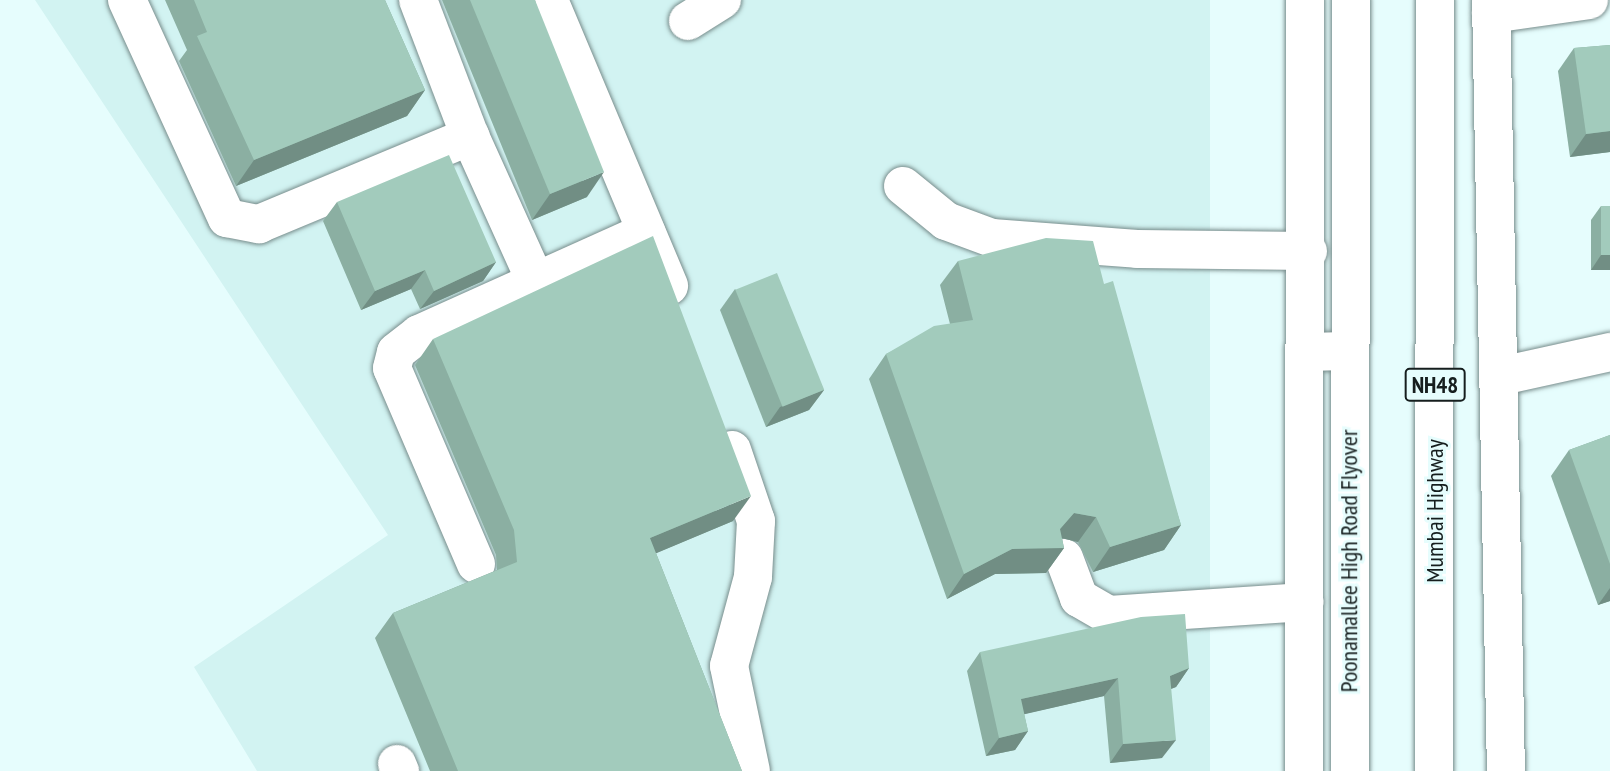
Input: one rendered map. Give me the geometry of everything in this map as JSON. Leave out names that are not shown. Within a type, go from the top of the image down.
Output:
[{"type":"main road","points":[[127,0],[227,218],[260,224],[470,136]]},
{"type":"main road","points":[[418,0],[470,136],[536,282]]},
{"type":"main road","points":[[550,0],[682,320]]},
{"type":"main road","points":[[688,21],[722,0]]},
{"type":"main road","points":[[1304,771],[1305,352],[1308,251],[1305,0]]},
{"type":"main road","points":[[1305,352],[1348,351],[1350,0]]},
{"type":"main road","name":"Mumbai Highway","points":[[1434,771],[1435,0]]},
{"type":"main road","points":[[1506,771],[1491,7],[1589,0]]},
{"type":"main road","points":[[903,186],[946,221],[992,238],[1137,250],[1308,251]]},
{"type":"main road","points":[[476,564],[392,368],[397,352],[419,334],[646,232]]},
{"type":"main road","name":"Poonamallee High Road Flyover","points":[[1348,351],[1350,771]]},
{"type":"main road","points":[[1500,376],[1610,352]]},
{"type":"main road","points":[[720,418],[756,521],[753,577],[729,666],[751,771]]},
{"type":"main road","points":[[1064,558],[1079,598],[1109,615],[1305,602]]},
{"type":"shaded area","points":[[35,0],[1210,0],[1210,771],[257,771],[194,667],[388,535]]},
{"type":"building","points":[[194,0],[385,0],[425,90],[254,160],[197,36],[207,32]]},
{"type":"building","points":[[470,0],[535,0],[604,172],[550,194]]},
{"type":"building","points":[[1610,45],[1610,131],[1586,134],[1574,48]]},
{"type":"building","points":[[449,155],[496,262],[434,291],[425,270],[375,291],[337,202]]},
{"type":"building","points":[[1601,206],[1610,206],[1610,255],[1601,255]]},
{"type":"building","points":[[653,236],[751,496],[650,538],[742,771],[458,771],[393,613],[517,562],[514,530],[433,339]]},
{"type":"building","points":[[1046,238],[1093,241],[1104,284],[1113,281],[1181,525],[1110,547],[1096,517],[1074,513],[1060,529],[1064,548],[1012,549],[964,574],[886,354],[934,326],[973,320],[958,261]]},
{"type":"building","points":[[777,273],[824,390],[782,407],[735,290]]},
{"type":"building","points":[[1610,435],[1610,564],[1569,450]]},
{"type":"building","points":[[1185,614],[1189,668],[1170,676],[1176,740],[1123,744],[1118,678],[1021,699],[1028,731],[999,738],[980,652],[1141,617]]}]
